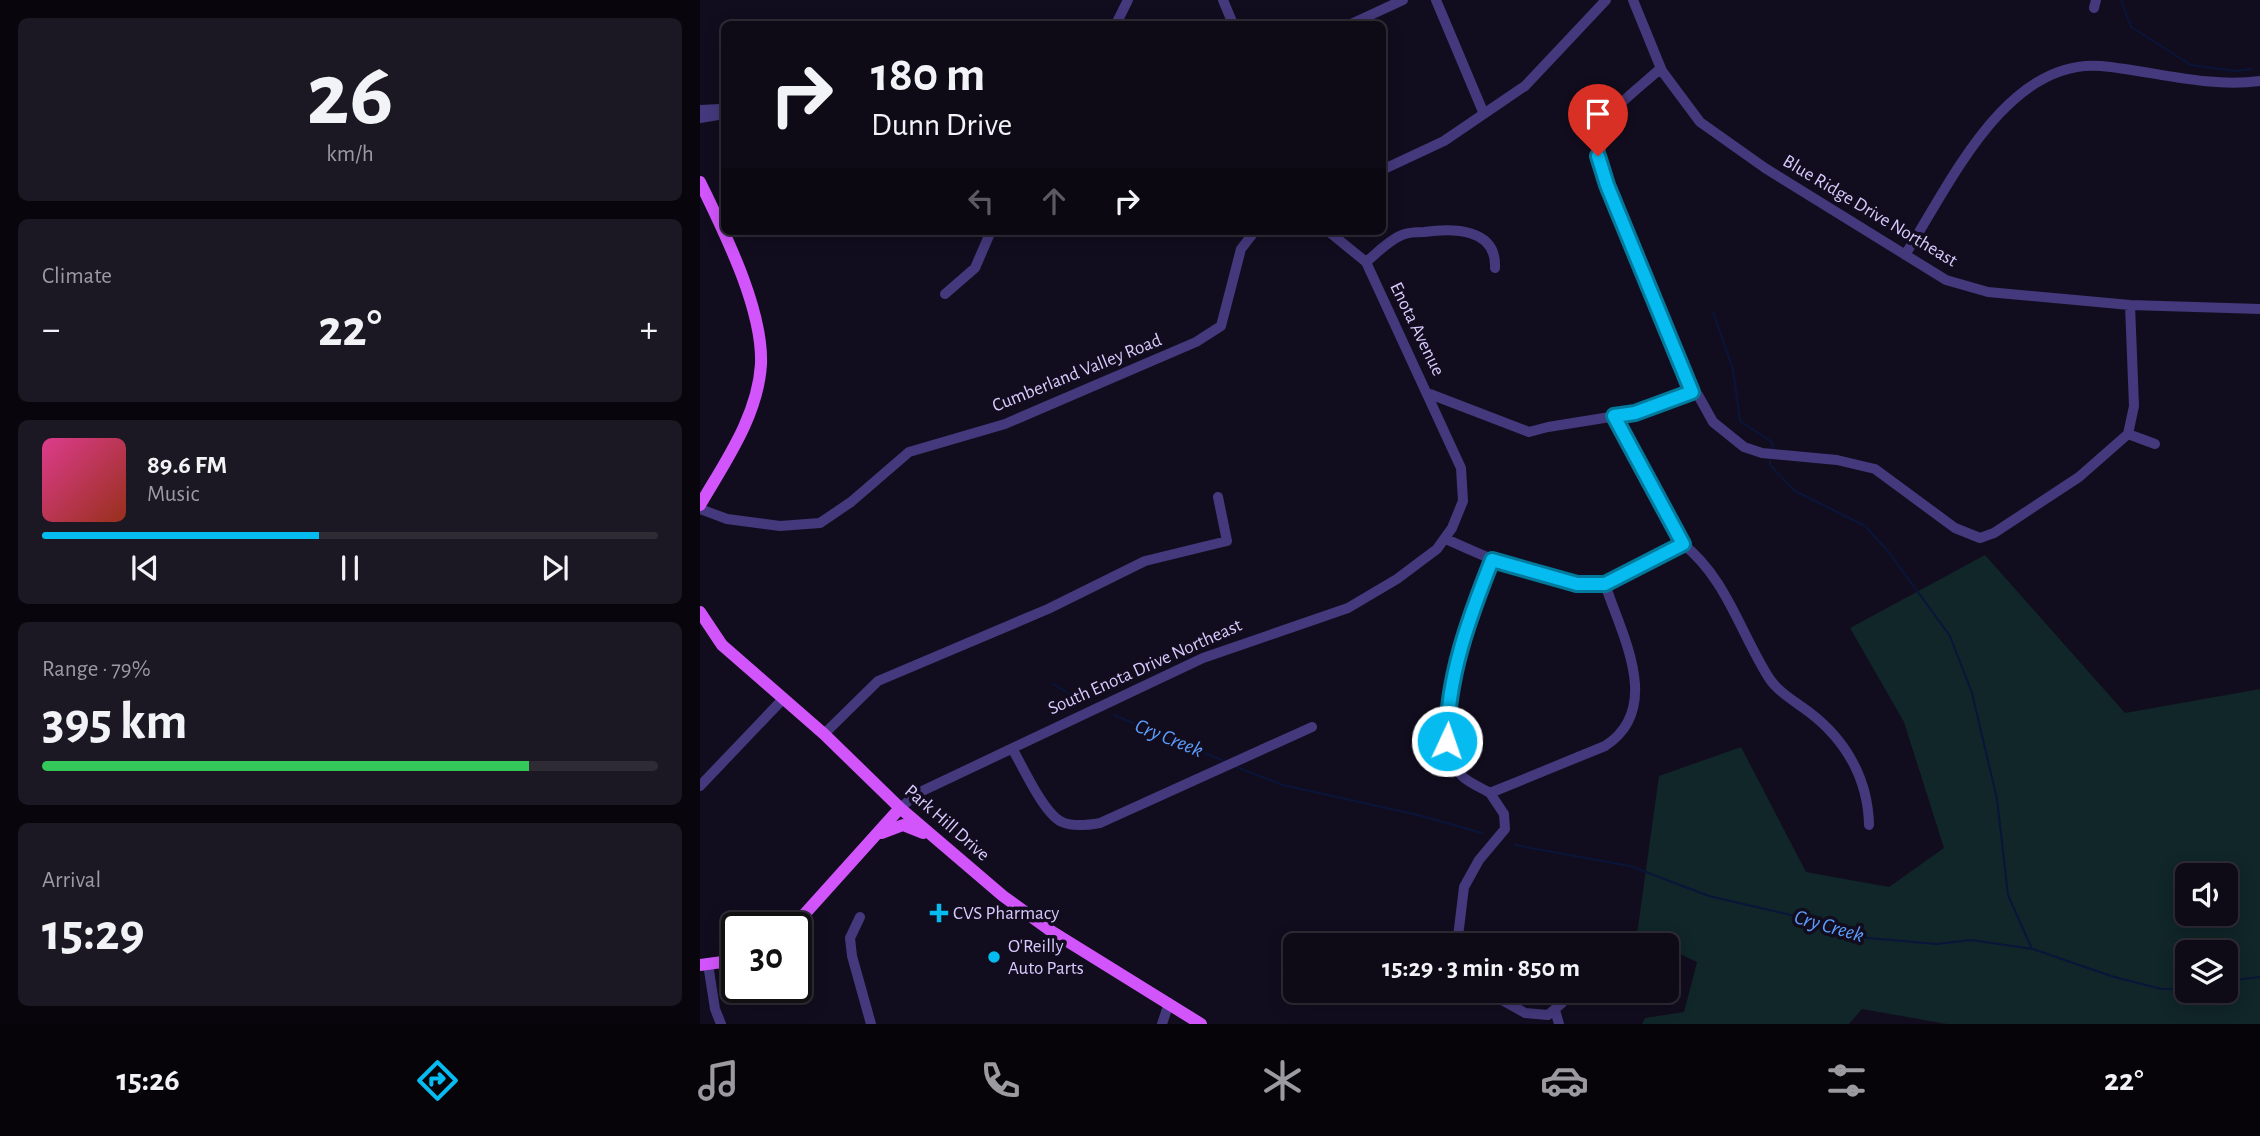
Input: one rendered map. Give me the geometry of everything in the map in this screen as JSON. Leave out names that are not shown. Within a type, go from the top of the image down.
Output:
[{"type":"main road","points":[[700,182],[721,231]]},
{"type":"main road","points":[[700,507],[739,438],[748,416],[761,366],[760,345],[749,297],[723,235]]},
{"type":"main road","name":"Park Hill Drive","points":[[700,612],[722,645],[782,701],[824,734],[931,835],[1051,932],[1201,1024]]},
{"type":"main road","name":"South Enota Drive Northeast","points":[[807,912],[900,808]]},
{"type":"main road","points":[[873,839],[887,829],[903,825],[931,835]]},
{"type":"street","points":[[1118,21],[1128,0]]},
{"type":"street","points":[[1223,0],[1232,21]]},
{"type":"street","points":[[1358,21],[1403,0]]},
{"type":"street","points":[[1436,0],[1484,114]]},
{"type":"street","points":[[1386,168],[1444,141],[1525,86],[1606,0]]},
{"type":"street","name":"Blue Ridge Drive Northeast","points":[[1633,0],[1661,68],[1700,122],[1946,280],[1967,288],[2130,305],[2260,309]]},
{"type":"street","points":[[1905,255],[1993,118],[2048,74],[2076,65],[2102,66],[2206,82],[2260,81]]},
{"type":"street","points":[[1661,68],[1623,99],[1613,112],[1599,143],[1598,156],[1607,185],[1692,392],[1698,395],[1713,422],[1744,447],[1762,453],[1837,460],[1875,469],[1970,535],[1980,538],[2079,477],[2128,434],[2134,406],[2130,305]]},
{"type":"street","points":[[701,112],[721,111]]},
{"type":"street","points":[[1366,262],[1402,234],[1448,230],[1469,231],[1482,237],[1496,258],[1495,268]]},
{"type":"street","points":[[946,294],[975,268],[989,235]]},
{"type":"street","name":"Cumberland Valley Road","points":[[700,507],[727,519],[780,526],[820,523],[850,502],[909,452],[1005,424],[1196,342],[1221,326],[1241,249],[1252,235]]},
{"type":"street","name":"Enota Avenue","points":[[1333,235],[1366,262],[1430,394],[1529,432],[1635,413],[1692,392]]},
{"type":"street","name":"South Enota Drive Northeast","points":[[900,808],[918,793],[1203,658],[1348,608],[1397,579],[1446,539],[1463,500],[1463,477],[1430,394]]},
{"type":"street","points":[[1614,416],[1683,544],[1700,558],[1722,590],[1774,686],[1842,742],[1868,796],[1869,825]]},
{"type":"street","points":[[2128,434],[2155,444]]},
{"type":"street","points":[[824,734],[878,681],[1048,609],[1145,561],[1227,541],[1218,497]]},
{"type":"street","points":[[1446,539],[1492,560],[1577,584],[1605,584],[1683,544]]},
{"type":"street","points":[[1459,933],[1464,887],[1479,860],[1505,829],[1504,814],[1490,793],[1462,777],[1449,751],[1447,716],[1469,617],[1492,560]]},
{"type":"street","points":[[1490,793],[1605,746],[1613,741],[1629,720],[1636,682],[1605,584]]},
{"type":"street","points":[[700,786],[782,701]]},
{"type":"street","points":[[1013,750],[1035,790],[1057,820],[1065,824],[1088,825],[1100,823],[1312,727]]},
{"type":"street","points":[[860,917],[850,938],[852,956],[872,1024]]},
{"type":"street","points":[[704,964],[721,1024]]},
{"type":"street","points":[[1162,1024],[1170,1003]]},
{"type":"street","points":[[1507,1003],[1525,1013],[1548,1015],[1560,1003]]},
{"type":"street","points":[[1555,1010],[1559,1024]]},
{"type":"green space","points":[[1985,555],[2125,713],[2260,689],[2260,1024],[1947,1024],[1862,1009],[1849,1024],[1642,1024],[1645,1018],[1684,1012],[1697,962],[1679,954],[1679,933],[1637,933],[1659,776],[1741,747],[1806,872],[1889,887],[1944,848],[1904,722],[1850,628]]},
{"type":"waterway","points":[[2121,0],[2131,27],[2191,65],[2236,71],[2252,69]]},
{"type":"waterway","points":[[1713,312],[1733,369],[1740,421],[1772,442],[1773,448]]},
{"type":"waterway","points":[[1770,460],[1770,465],[1795,491],[1865,526],[1888,551],[1950,636],[1972,693],[1997,799],[2008,895],[2031,947]]},
{"type":"waterway","name":"Cry Creek","points":[[1053,684],[1080,700]]},
{"type":"waterway","name":"Cry Creek","points":[[1114,715],[1224,761]]},
{"type":"waterway","name":"Cry Creek","points":[[1236,767],[1283,785],[1418,815],[1482,833]]},
{"type":"waterway","name":"Cry Creek","points":[[1515,845],[1630,866],[1709,896],[1808,919],[1857,937],[1937,944],[1971,940],[2033,949],[2111,976],[2161,989],[2175,989]]},
{"type":"waterway","name":"Cry Creek","points":[[2238,980],[2260,977]]},
{"type":"place","name":"CVS Pharmacy","points":[[939,913]]},
{"type":"place","name":"O'Reilly Auto Parts","points":[[994,957]]},
{"type":"route","points":[[1447,741],[1447,716],[1452,686],[1469,617],[1492,560],[1577,584],[1605,584],[1683,544],[1614,416],[1635,413],[1692,392],[1607,185],[1598,156]]}]
